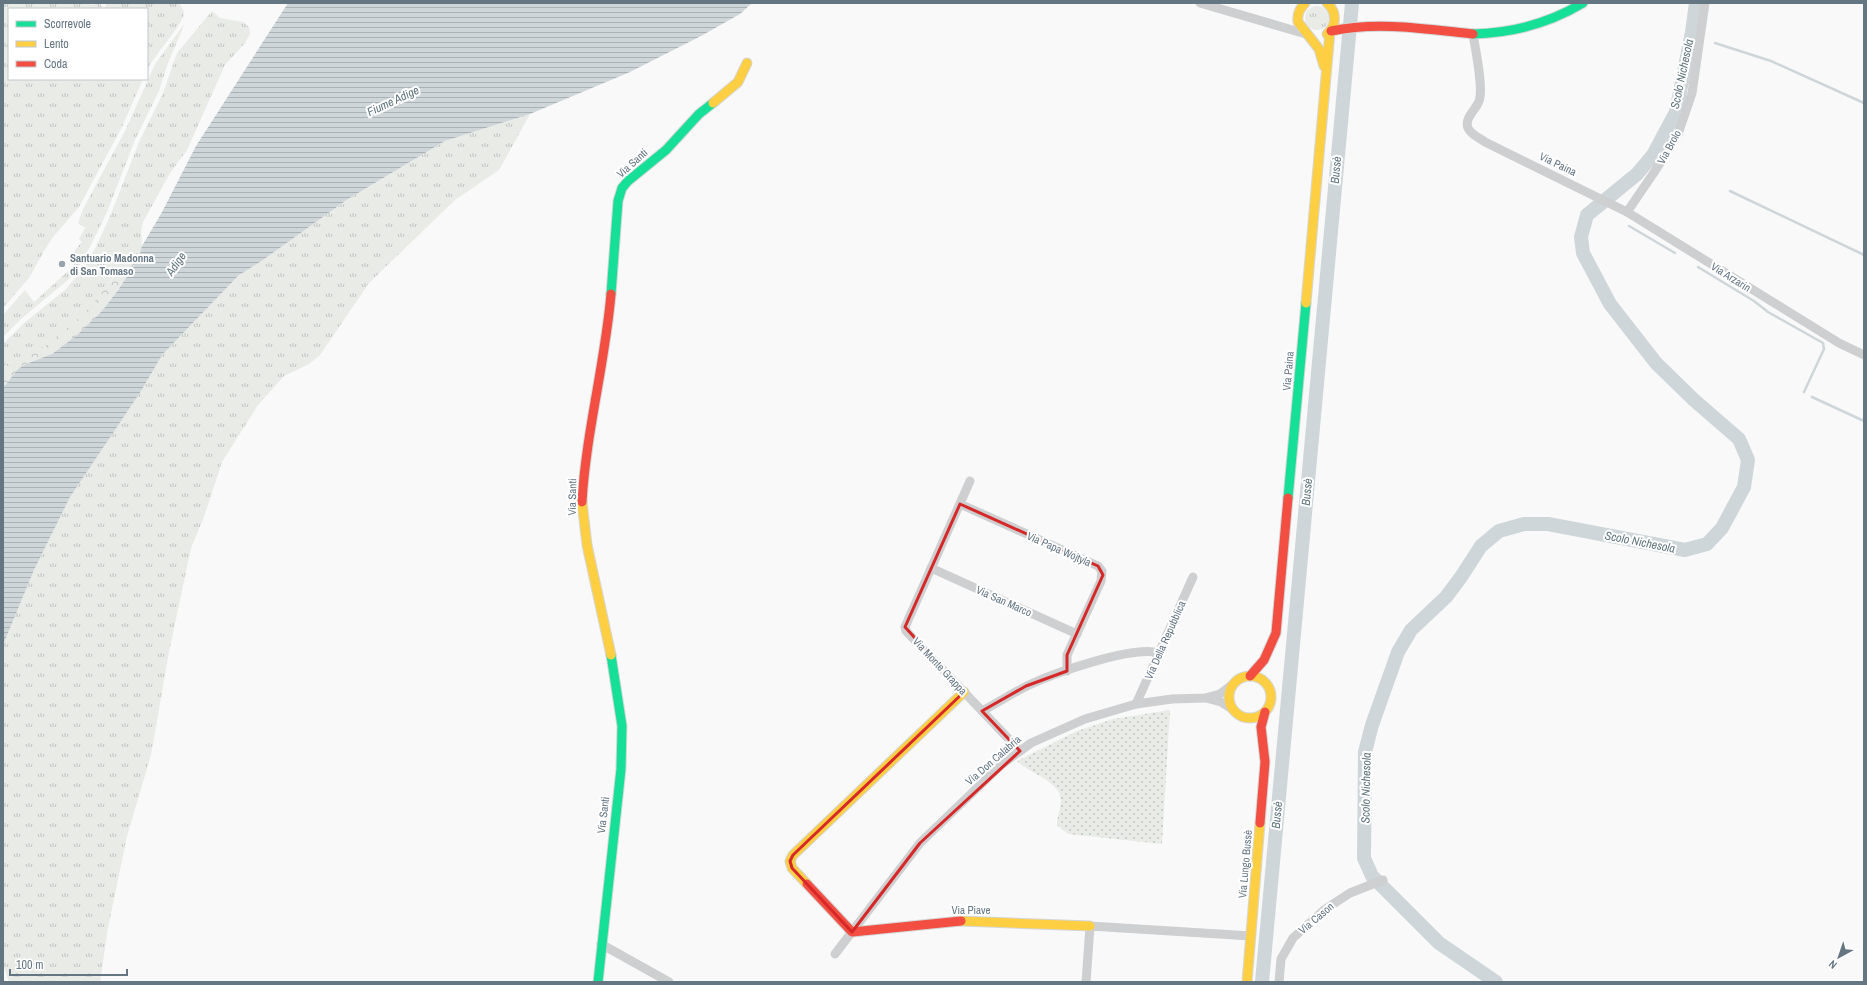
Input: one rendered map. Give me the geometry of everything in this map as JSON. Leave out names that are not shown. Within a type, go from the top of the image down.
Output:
[{"type":"main road","points":[[1305,3],[1299,12],[1298,24],[1318,48],[1323,58],[1324,97]]},
{"type":"main road","points":[[1307,35],[1320,37],[1333,30],[1368,25],[1473,34],[1523,30],[1551,21],[1583,3]]},
{"type":"main road","points":[[1334,8],[1368,25]]},
{"type":"main road","points":[[1324,97],[1335,21],[1334,8]]},
{"type":"main road","name":"Via Santi","points":[[598,982],[601,944],[622,769],[622,726],[614,670],[587,545],[582,506],[583,486],[593,410],[609,318],[618,201],[622,188],[628,181],[666,150],[699,114],[738,82],[746,63]]},
{"type":"main road","name":"Via Paina","points":[[1268,686],[1266,672],[1277,626],[1324,97]]},
{"type":"main road","name":"Via Paina","points":[[1250,676],[1258,669],[1272,646]]},
{"type":"main road","points":[[1250,676],[1263,681],[1268,686],[1271,700],[1265,712],[1256,718],[1245,718],[1238,715],[1232,708],[1228,696],[1233,684],[1244,677],[1250,676]]},
{"type":"main road","points":[[852,932],[792,868],[790,861],[793,855],[964,692]]},
{"type":"main road","name":"Via Lungo Bussè","points":[[1247,982],[1265,762],[1261,726],[1265,712]]},
{"type":"main road","name":"Via Lungo Bussè","points":[[1245,718],[1254,727],[1263,749]]},
{"type":"main road","name":"Via Piave","points":[[852,932],[965,921],[1090,926]]},
{"type":"street","points":[[1200,3],[1278,25],[1307,35]]},
{"type":"street","name":"Via Brolo","points":[[1627,212],[1655,172],[1678,134],[1692,94],[1706,3]]},
{"type":"street","points":[[1278,25],[1290,21],[1299,12]]},
{"type":"street","name":"Via Paina","points":[[1473,34],[1479,79],[1480,100],[1469,118],[1468,129],[1485,142],[1600,197]]},
{"type":"street","name":"Via Arzarin","points":[[1600,197],[1608,204],[1627,212],[1835,340],[1864,355]]},
{"type":"street","name":"Via Monte Grappa","points":[[970,481],[905,627],[906,631],[1020,751]]},
{"type":"street","name":"Via Papa Wojtyla","points":[[960,504],[1098,566],[1102,571],[1101,581],[1067,656],[1068,671]]},
{"type":"street","name":"Via San Marco","points":[[932,568],[1077,634]]},
{"type":"street","name":"Via Della Repubblica","points":[[1136,704],[1193,577]]},
{"type":"street","points":[[982,711],[1026,686],[1095,661],[1149,651],[1159,653]]},
{"type":"street","name":"Via Don Calabria","points":[[835,954],[920,843],[1001,765],[1031,742],[1086,719],[1136,704],[1172,699],[1205,698],[1220,694],[1233,684]]},
{"type":"street","name":"Via Don Calabria","points":[[1205,698],[1221,702],[1232,708]]},
{"type":"street","name":"Via Cason","points":[[1279,982],[1281,959],[1293,938],[1324,910],[1350,893],[1383,880]]},
{"type":"street","points":[[1086,982],[1090,926]]},
{"type":"street","name":"Via Piave","points":[[1090,926],[1251,936]]},
{"type":"street","points":[[601,944],[669,982]]},
{"type":"highlighted area","points":[[960,504],[1098,566],[1103,575],[1067,655],[1067,671],[1026,686],[982,711],[1020,751],[920,843],[852,932],[792,868],[790,861],[793,855],[964,692],[905,627]]},
{"type":"green space","points":[[3,3],[87,3],[92,5],[94,3],[100,3],[102,8],[8,8],[8,80],[143,80],[122,127],[79,207],[53,237],[29,278],[3,308]]},
{"type":"green space","points":[[107,3],[179,3],[184,11],[184,14],[173,33],[148,68],[148,8],[104,8]]},
{"type":"green space","points":[[1317,6],[1326,9],[1329,18],[1326,27],[1317,30],[1308,27],[1305,18],[1308,9]]},
{"type":"green space","points":[[212,11],[220,18],[243,22],[249,27],[250,34],[245,43],[225,65],[187,150],[170,173],[143,222],[141,231],[142,246],[139,260],[133,256],[127,260],[91,307],[65,332],[45,346],[8,363],[3,367],[3,344],[24,323],[65,290],[83,269],[95,249],[111,214],[139,142],[163,93],[177,53]]},
{"type":"green space","points":[[185,23],[168,63],[159,91],[135,140],[107,212],[90,247],[75,272],[71,268],[76,262],[69,257],[82,242],[79,239],[85,228],[78,223],[83,209],[126,129],[155,64]]},
{"type":"green space","points":[[530,114],[499,170],[455,200],[369,283],[320,355],[309,364],[284,376],[258,405],[222,462],[204,517],[191,548],[169,652],[151,755],[127,836],[108,928],[100,982],[9,982],[3,964],[3,645],[34,570],[70,497],[162,355],[239,275],[263,260],[348,199],[445,141]]},
{"type":"green space","points":[[128,256],[133,256],[139,260],[102,311],[76,336],[52,354],[26,364],[18,369],[3,388],[3,367],[8,363],[45,346],[84,314],[109,284]]},
{"type":"green space","points":[[68,271],[73,275],[21,319],[3,337],[3,315],[25,290],[34,302]]},
{"type":"green space","points":[[1170,710],[1162,844],[1068,834],[1057,825],[1061,800],[1059,793],[1050,782],[1017,761],[1077,731],[1113,719]]},
{"type":"water","points":[[288,3],[752,3],[740,14],[701,36],[630,72],[530,114],[445,141],[348,199],[263,260],[239,275],[162,355],[141,391],[70,497],[34,570],[3,645],[3,388],[18,369],[26,364],[52,354],[76,336],[102,311],[118,290],[138,260],[142,246],[161,214],[196,146]]},
{"type":"waterway","name":"Bussè","points":[[1262,982],[1352,3]]},
{"type":"waterway","name":"Scolo Nichesola","points":[[1496,982],[1439,943],[1372,876],[1364,858],[1365,752],[1372,725],[1398,652],[1411,630],[1446,597],[1481,546],[1499,531],[1524,524],[1548,524],[1685,550],[1707,544],[1722,528],[1744,487],[1748,460],[1739,439],[1694,400],[1656,363],[1610,304],[1583,253],[1581,237],[1587,215],[1637,174],[1653,155],[1676,112],[1692,32],[1696,3]]},
{"type":"waterway","points":[[1715,43],[1771,61],[1864,103]]},
{"type":"waterway","points":[[1730,191],[1864,255]]},
{"type":"waterway","points":[[1629,226],[1675,253]]},
{"type":"waterway","points":[[1698,267],[1754,301],[1768,312],[1823,343],[1824,349],[1804,392]]},
{"type":"waterway","points":[[1812,397],[1864,421]]},
{"type":"traffic: fast","points":[[1473,34],[1502,32],[1530,26],[1557,17],[1583,3]]},
{"type":"traffic: fast","points":[[611,294],[618,201],[622,188],[628,181],[666,150],[699,114],[713,103]]},
{"type":"traffic: fast","points":[[1288,498],[1306,303]]},
{"type":"traffic: fast","points":[[598,982],[621,769],[622,726],[611,655]]},
{"type":"traffic: slow","points":[[1305,3],[1299,11],[1298,22],[1319,49],[1324,66]]},
{"type":"traffic: slow","points":[[1327,3],[1333,10],[1334,14],[1333,27],[1327,34]]},
{"type":"traffic: slow","points":[[1306,303],[1330,31]]},
{"type":"traffic: slow","points":[[713,103],[738,82],[747,63]]},
{"type":"traffic: slow","points":[[582,502],[587,545],[611,655]]},
{"type":"traffic: slow","points":[[1246,676],[1254,676],[1262,679],[1268,685],[1271,697],[1268,709],[1262,715],[1254,718],[1246,718],[1238,715],[1232,709],[1229,701],[1229,693],[1232,685],[1238,679],[1246,676]]},
{"type":"traffic: slow","points":[[807,884],[792,868],[790,861],[793,855],[964,692]]},
{"type":"traffic: slow","points":[[1247,982],[1260,823]]},
{"type":"traffic: slow","points":[[961,921],[1090,926]]},
{"type":"traffic: jam","points":[[1331,31],[1349,28],[1384,26],[1420,28],[1473,34]]},
{"type":"traffic: jam","points":[[582,502],[587,450],[611,294]]},
{"type":"traffic: jam","points":[[1250,676],[1264,660],[1276,633],[1288,498]]},
{"type":"traffic: jam","points":[[1260,823],[1265,762],[1261,727],[1265,712]]},
{"type":"traffic: jam","points":[[807,884],[852,932],[961,921]]},
{"type":"place","name":"Santuario Madonna di San Tomaso","points":[[62,264]]},
{"type":"water label","name":"Fiume Adige","points":[[393,101]]},
{"type":"water label","name":"Adige","points":[[176,264]]}]
